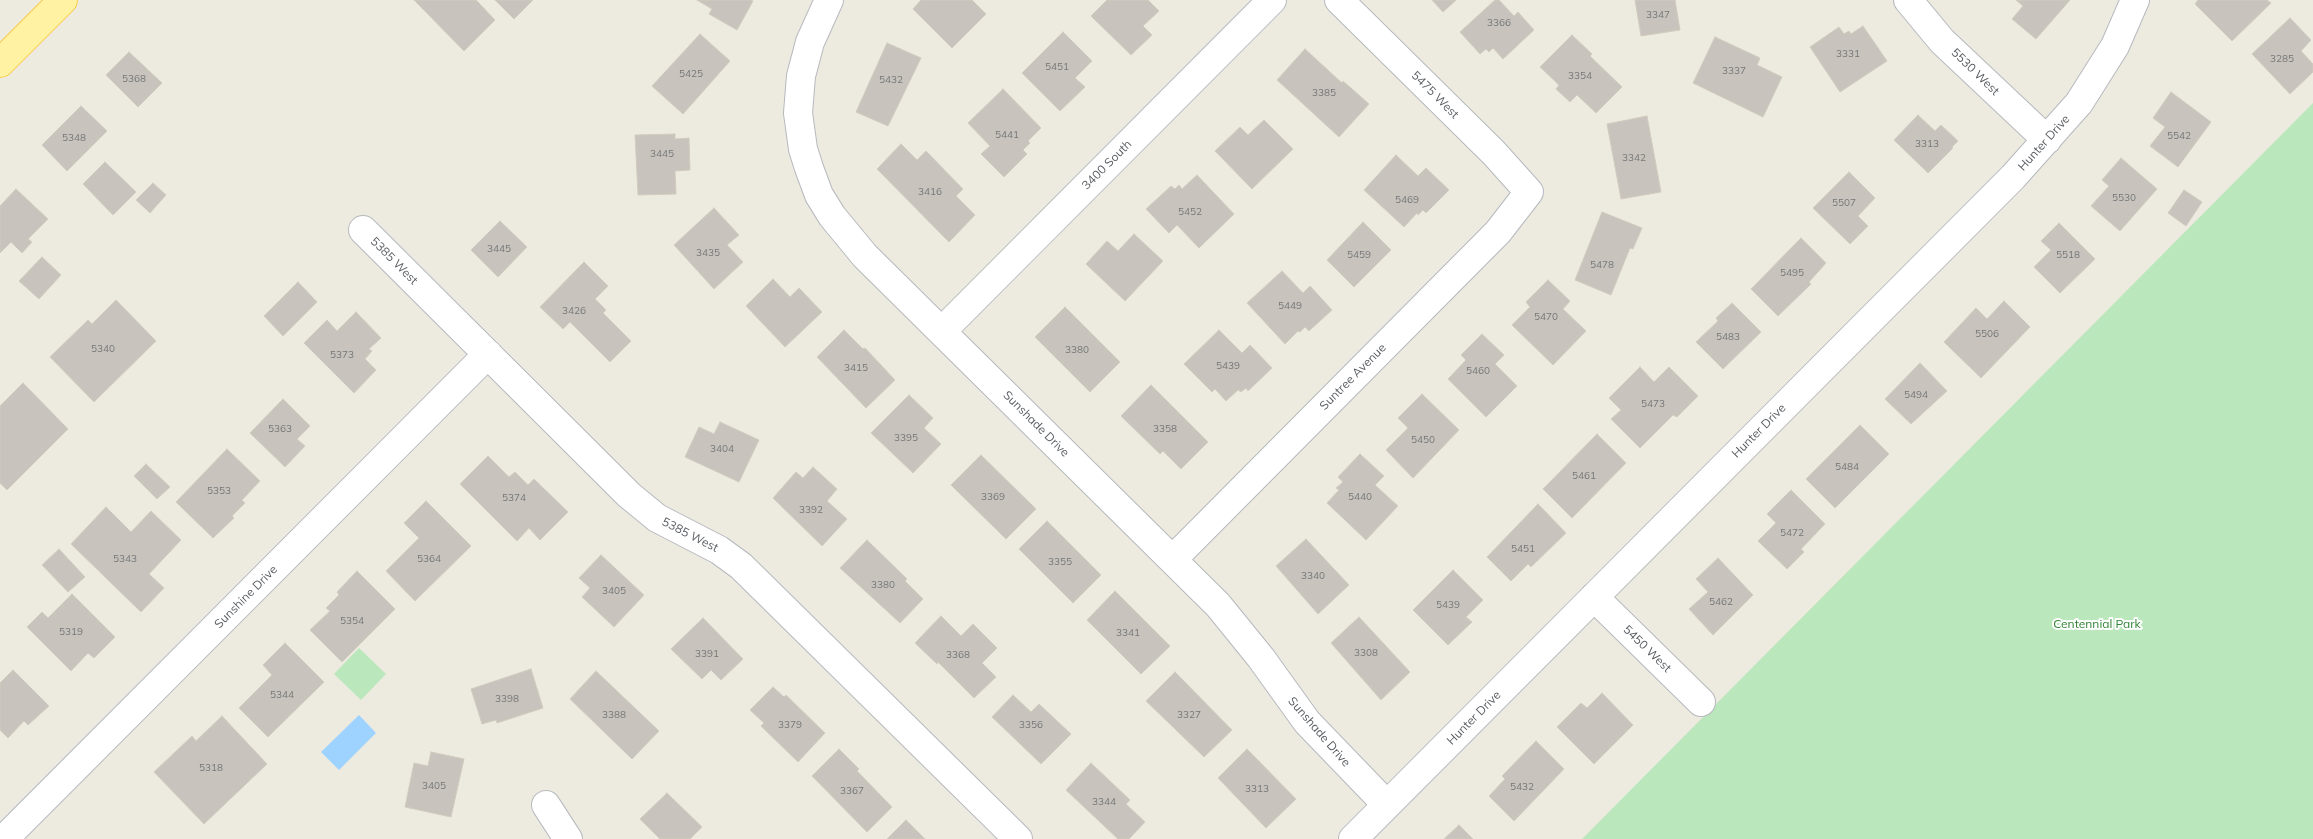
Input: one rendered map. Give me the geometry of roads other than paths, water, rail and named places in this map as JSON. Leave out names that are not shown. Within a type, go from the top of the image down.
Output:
[{"type":"main road","points":[[0,63],[63,0]]},
{"type":"street","name":"Sunshade Drive","points":[[829,0],[810,42],[801,76],[798,113],[803,149],[819,195],[847,236],[1173,560],[1239,630],[1307,722],[1387,805]]},
{"type":"street","name":"3400 South","points":[[942,331],[1272,0]]},
{"type":"street","name":"5475 West","points":[[1339,0],[1494,153],[1530,192]]},
{"type":"street","name":"5530 West","points":[[1908,0],[1942,41],[2047,140]]},
{"type":"street","name":"Hunter Drive","points":[[1353,839],[1999,191],[2047,140],[2079,103],[2098,74],[2126,23],[2135,0]]},
{"type":"street","name":"Suntree Avenue","points":[[1173,560],[1498,232],[1530,192]]},
{"type":"street","name":"5385 West","points":[[363,230],[643,508],[672,527],[719,550],[741,566],[1018,839]]},
{"type":"street","name":"Sunshine Drive","points":[[4,839],[488,354]]},
{"type":"street","name":"5450 West","points":[[1594,597],[1701,702]]},
{"type":"street","points":[[546,804],[568,839]]},
{"type":"water","points":[[359,715],[376,733],[339,770],[321,752]]},
{"type":"park label","name":"Centennial Park","points":[[2097,624]]}]
